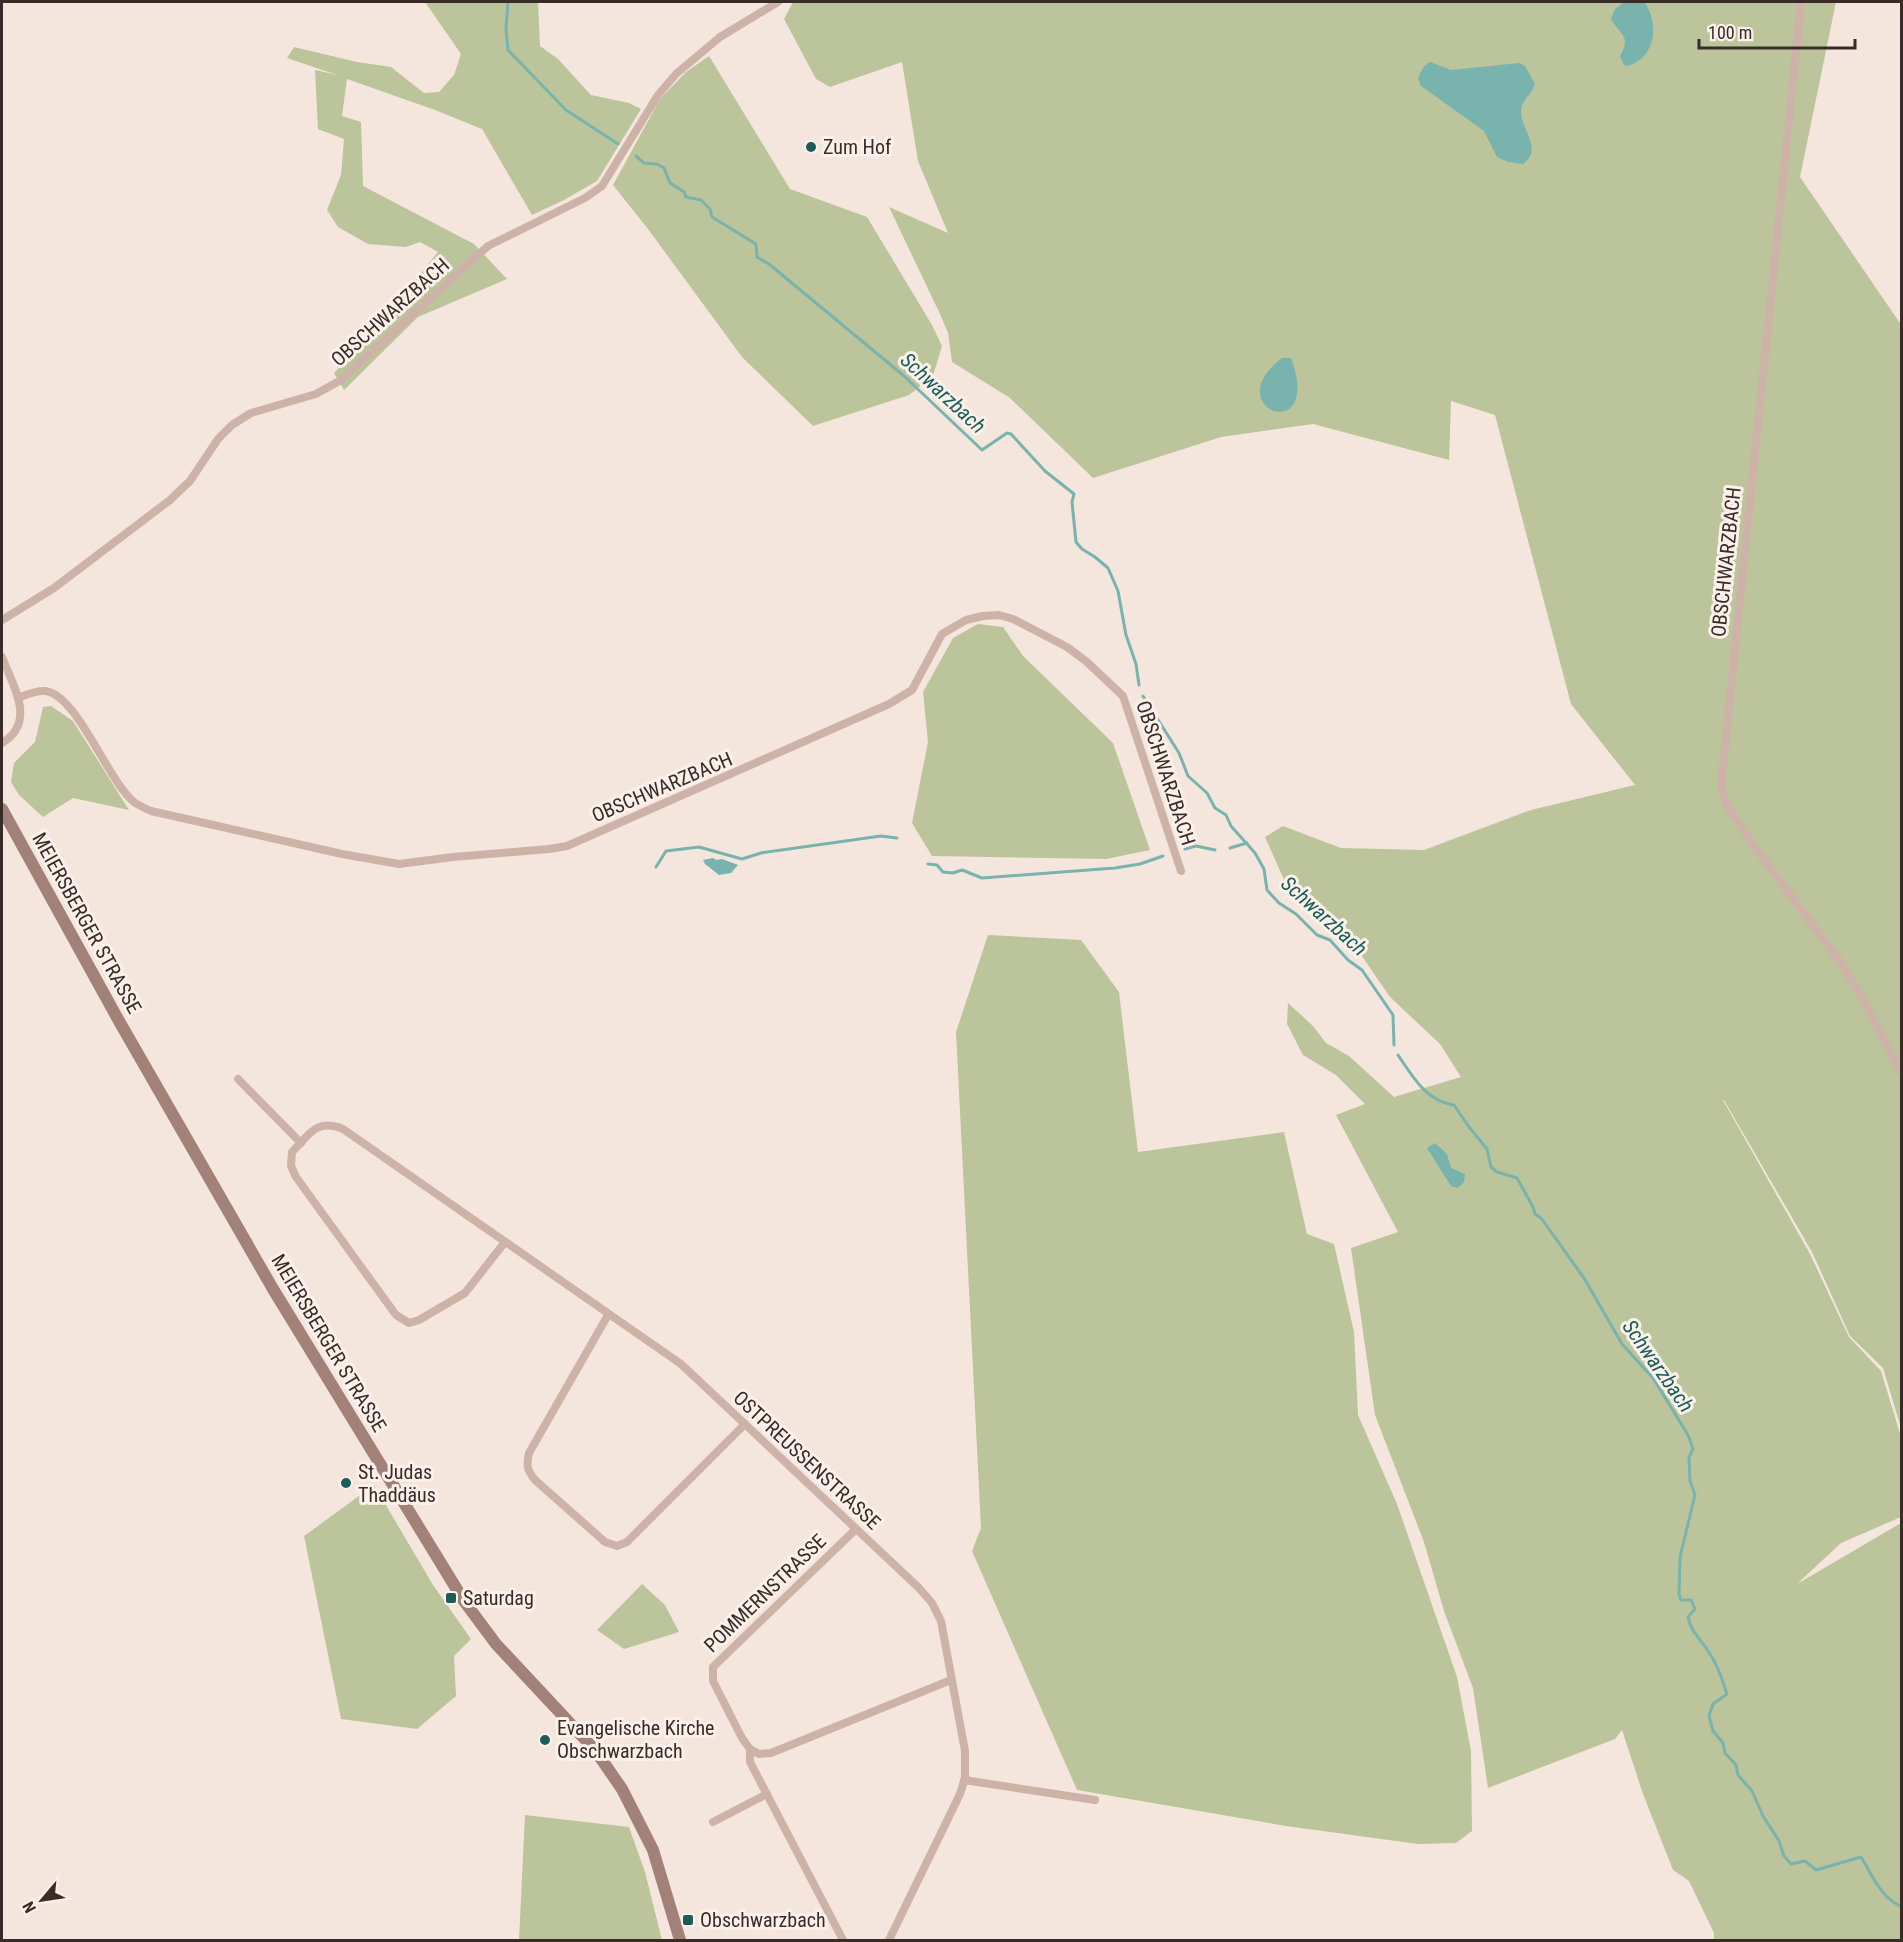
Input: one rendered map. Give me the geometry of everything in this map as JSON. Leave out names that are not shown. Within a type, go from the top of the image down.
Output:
[{"type":"main road","name":"MEIERSBERGER STRASSE","points":[[2,809],[226,1209],[464,1600],[496,1644],[595,1750],[622,1789],[652,1850],[680,1941]]},
{"type":"street","name":"OBSCHWARZBACH","points":[[2,620],[54,588],[170,500],[190,481],[219,439],[232,425],[251,413],[289,404],[316,394],[341,380],[488,246],[585,198],[602,186],[658,95],[676,74],[720,37],[778,2]]},
{"type":"street","name":"OBSCHWARZBACH","points":[[1801,2],[1721,784],[1726,804],[1753,845],[1832,950],[1859,992],[1902,1074]]},
{"type":"street","name":"OBSCHWARZBACH","points":[[18,698],[43,690],[67,703],[125,792],[140,806],[151,811],[342,854],[393,863],[418,863],[453,857],[567,846],[889,704],[912,690],[942,634],[966,620],[999,615],[1013,619],[1067,647],[1088,662],[1123,696],[1180,871]]},
{"type":"street","points":[[2,657],[18,698],[21,713],[16,732],[2,743]]},
{"type":"street","points":[[238,1079],[301,1143],[292,1152],[291,1166],[296,1177],[396,1315],[409,1323],[419,1320],[465,1293],[505,1242]]},
{"type":"street","name":"OSTPREUSSENSTRASSE","points":[[301,1143],[317,1127],[330,1124],[343,1129],[681,1364],[856,1528],[932,1603],[941,1621],[965,1751],[964,1780],[960,1794],[889,1941]]},
{"type":"street","points":[[608,1315],[529,1453],[527,1463],[528,1472],[535,1480],[605,1542],[617,1546],[627,1542],[745,1425]]},
{"type":"street","name":"POMMERNSTRASSE","points":[[750,1749],[713,1682],[713,1667],[856,1528]]},
{"type":"street","points":[[843,1941],[750,1762],[750,1749],[759,1754],[771,1753],[951,1680]]},
{"type":"street","points":[[964,1780],[1095,1800]]},
{"type":"street","points":[[714,1822],[767,1794]]},
{"type":"green space","points":[[425,2],[538,2],[540,46],[558,59],[591,95],[629,103],[641,109],[597,181],[532,215],[482,129],[347,79],[342,116],[361,122],[363,186],[474,244],[507,279],[418,317],[344,390],[334,373],[373,333],[438,252],[420,242],[406,247],[368,244],[338,227],[327,210],[341,175],[344,139],[318,129],[315,70],[337,75],[287,58],[294,47],[357,62],[391,67],[424,93],[439,92],[454,75],[461,54]]},
{"type":"green space","points":[[793,2],[1836,2],[1800,177],[1902,326],[1901,1428],[1883,1368],[1850,1336],[1812,1252],[1723,1100],[1810,1254],[1849,1337],[1881,1371],[1901,1437],[1901,1517],[1841,1543],[1797,1584],[1901,1523],[1901,1940],[1714,1940],[1714,1933],[1689,1881],[1673,1870],[1643,1794],[1622,1730],[1615,1739],[1488,1788],[1473,1688],[1444,1611],[1424,1542],[1375,1415],[1351,1248],[1398,1232],[1336,1115],[1365,1104],[1336,1075],[1303,1055],[1287,1024],[1288,1003],[1313,1026],[1326,1043],[1349,1056],[1394,1097],[1461,1077],[1440,1044],[1390,997],[1346,933],[1285,882],[1265,837],[1283,826],[1341,848],[1424,850],[1531,810],[1635,785],[1571,704],[1495,415],[1451,401],[1449,460],[1313,424],[1221,437],[1093,478],[1010,398],[952,362],[948,333],[889,207],[948,233],[918,161],[902,62],[830,87],[816,79],[784,19]]},
{"type":"green space","points":[[709,56],[790,189],[867,217],[932,325],[942,346],[933,376],[909,395],[813,426],[742,357],[613,185],[660,99],[686,72]]},
{"type":"green space","points":[[978,624],[1003,627],[1023,656],[1113,743],[1150,850],[1106,859],[932,856],[912,823],[928,742],[923,692],[953,638]]},
{"type":"green space","points":[[51,706],[73,721],[129,810],[73,798],[43,817],[19,795],[11,782],[14,763],[35,742],[43,707]]},
{"type":"green space","points":[[988,935],[1081,940],[1119,992],[1138,1152],[1284,1132],[1307,1234],[1334,1244],[1354,1332],[1358,1415],[1397,1504],[1457,1677],[1471,1751],[1472,1831],[1456,1843],[1418,1844],[1286,1826],[1077,1790],[972,1551],[981,1528],[956,1032]]},
{"type":"green space","points":[[374,1485],[433,1585],[471,1639],[454,1656],[456,1696],[417,1729],[341,1719],[304,1536]]},
{"type":"green space","points":[[642,1584],[665,1605],[679,1632],[624,1649],[597,1630]]},
{"type":"green space","points":[[525,1815],[629,1827],[645,1872],[662,1940],[519,1940]]},
{"type":"water","points":[[1624,2],[1645,3],[1650,12],[1653,31],[1649,49],[1644,56],[1627,66],[1624,65],[1620,56],[1625,40],[1611,19],[1615,9]]},
{"type":"water","points":[[1430,62],[1451,70],[1519,63],[1525,66],[1535,84],[1521,110],[1531,145],[1529,158],[1523,164],[1508,162],[1497,157],[1484,131],[1421,86],[1418,79],[1422,69]]},
{"type":"water","points":[[1282,358],[1291,358],[1297,386],[1294,403],[1285,411],[1274,411],[1264,404],[1260,392],[1265,376]]},
{"type":"water","points":[[713,858],[738,865],[731,873],[719,875],[703,860]]},
{"type":"water","points":[[1435,1143],[1447,1154],[1451,1168],[1465,1174],[1464,1182],[1458,1188],[1451,1186],[1427,1148]]},
{"type":"waterway","name":"Schwarzbach","points":[[508,2],[506,29],[508,50],[566,110],[618,144]]},
{"type":"waterway","name":"Schwarzbach","points":[[636,156],[644,163],[657,164],[664,168],[670,183],[684,192],[686,197],[701,200],[710,209],[712,217],[756,244],[757,257],[769,264],[904,376],[982,450],[1007,433],[1011,434],[1045,471],[1074,494],[1072,502],[1076,542],[1108,568],[1118,591],[1139,685]]},
{"type":"waterway","name":"Schwarzbach","points":[[1143,696],[1179,753],[1188,776],[1207,793],[1215,808],[1226,815],[1231,826],[1255,853],[1264,869],[1267,890],[1317,935],[1330,940],[1348,960],[1362,970],[1393,1015],[1394,1045]]},
{"type":"waterway","points":[[656,867],[666,851],[699,847],[742,859],[761,853],[881,836],[897,838]]},
{"type":"waterway","points":[[1230,848],[1247,843]]},
{"type":"waterway","points":[[1185,849],[1196,846],[1215,850]]},
{"type":"waterway","points":[[928,864],[937,865],[943,872],[953,873],[962,870],[982,878],[1115,868],[1140,864],[1163,856]]},
{"type":"waterway","name":"Schwarzbach","points":[[1398,1055],[1421,1087],[1436,1099],[1454,1105],[1487,1149],[1491,1167],[1497,1172],[1517,1178],[1535,1214],[1541,1218],[1584,1278],[1622,1344],[1653,1378],[1688,1435],[1693,1449],[1689,1457],[1690,1481],[1695,1495],[1680,1557],[1679,1594],[1681,1600],[1691,1600],[1695,1609],[1688,1617],[1689,1623],[1716,1664],[1727,1694],[1713,1704],[1709,1716],[1713,1731],[1723,1743],[1725,1753],[1736,1765],[1738,1775],[1752,1791],[1763,1816],[1779,1841],[1784,1856],[1791,1864],[1805,1861],[1816,1870],[1861,1857],[1883,1892],[1894,1903],[1902,1907]]},
{"type":"place","name":"Zum Hof","points":[[811,147]]},
{"type":"place","name":"St. Judas Thaddäus","points":[[346,1483]]},
{"type":"place","name":"Saturdag","points":[[451,1598]]},
{"type":"place","name":"Evangelische Kirche Obschwarzbach","points":[[545,1740]]},
{"type":"place","name":"Obschwarzbach","points":[[688,1920]]}]
